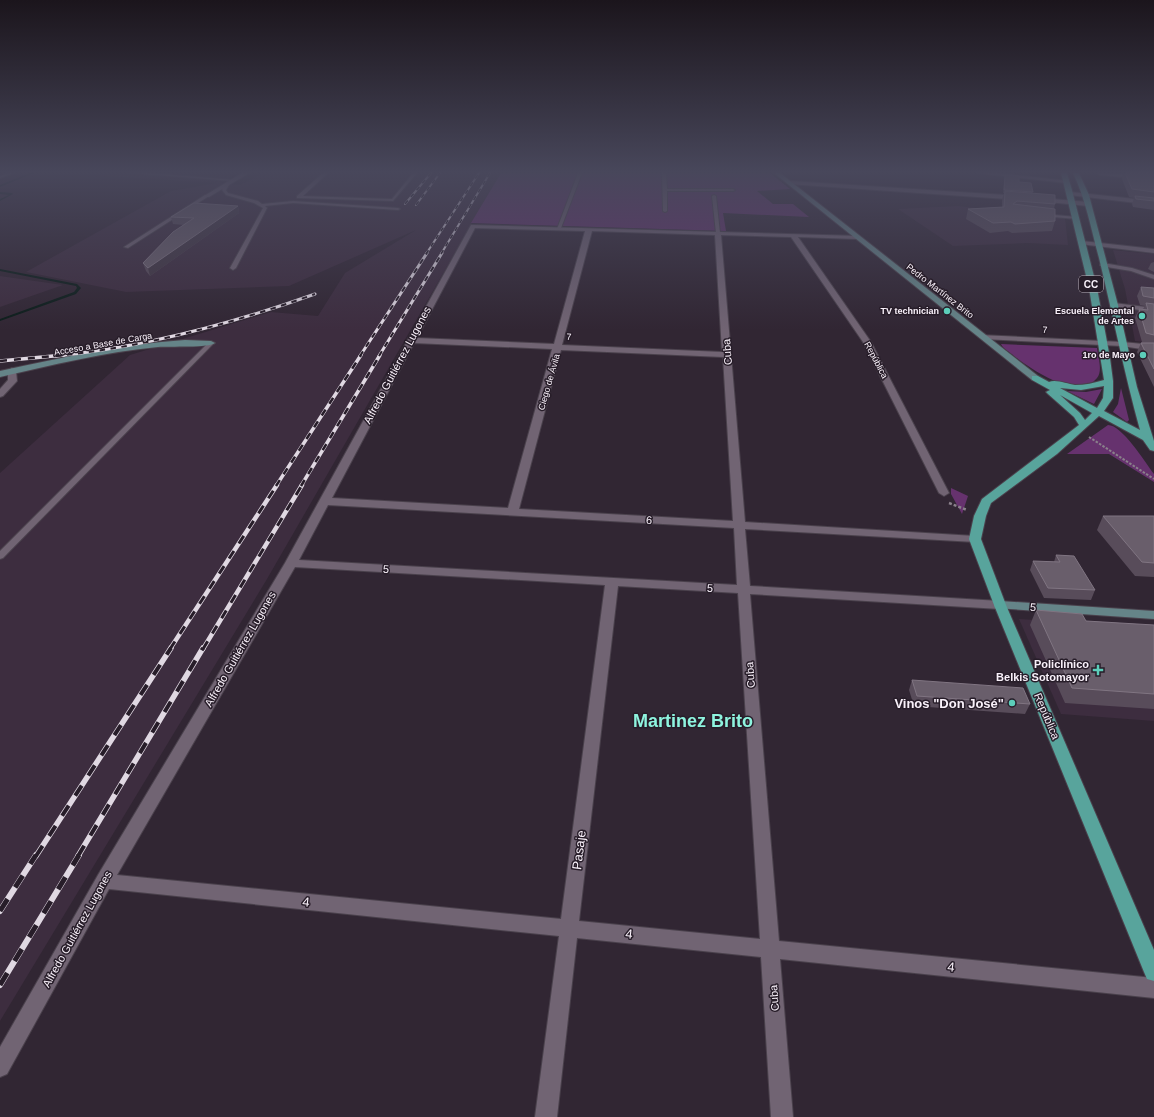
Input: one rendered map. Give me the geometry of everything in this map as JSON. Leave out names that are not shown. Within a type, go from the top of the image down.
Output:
[{"type":"main road","name":"CC","points":[[975,539],[980,516],[986,501],[1082,428],[1098,413],[1108,398],[1109,381],[1103,343],[1078,225]]},
{"type":"main road","name":"CC","points":[[1093,225],[1114,305],[1132,388],[1147,438],[1154,448]]},
{"type":"main road","points":[[1035,378],[1065,387],[1091,388],[1109,381]]},
{"type":"main road","points":[[1035,378],[1147,438]]},
{"type":"main road","points":[[1035,378],[1077,415],[1082,428]]},
{"type":"main road","name":"República","points":[[975,539],[1000,605],[1154,972]]},
{"type":"street","name":"Pedro Martínez Brito","points":[[842,225],[1035,378]]},
{"type":"street","name":"Alfredo Guitiérrez Lugones","points":[[0,1067],[104,881],[291,563],[473,226],[559,228]]},
{"type":"street","points":[[559,228],[857,237]]},
{"type":"street","name":"Ciego de Ávila","points":[[513,511],[589,229]]},
{"type":"street","name":"Cuba","points":[[718,233],[782,1117]]},
{"type":"street","name":"República","points":[[793,235],[867,342],[944,493]]},
{"type":"street","points":[[1082,243],[1154,251]]},
{"type":"street","name":"7","points":[[983,337],[1122,344],[1154,348]]},
{"type":"street","name":"7","points":[[411,340],[727,355]]},
{"type":"street","name":"Acceso a Base de Carga","points":[[0,374],[70,359],[165,344],[182,342],[211,343]]},
{"type":"street","points":[[0,394],[13,381],[12,372]]},
{"type":"street","name":"6","points":[[324,501],[975,539]]},
{"type":"street","name":"5","points":[[291,563],[1154,615]]},
{"type":"street","name":"Pasaje","points":[[546,1117],[612,582]]},
{"type":"street","name":"5","points":[[1129,613],[1154,607]]},
{"type":"street","name":"4","points":[[104,881],[1154,988]]},
{"type":"lane","points":[[126,247],[161,225]]},
{"type":"lane","points":[[233,268],[256,225]]},
{"type":"lane","points":[[717,225],[718,233]]},
{"type":"lane","points":[[1103,265],[1132,270],[1154,277]]},
{"type":"lane","points":[[1114,305],[1154,310]]},
{"type":"lane","points":[[0,556],[211,343]]},
{"type":"path","points":[[1082,428],[1154,479]]},
{"type":"path","points":[[944,493],[950,504],[980,516]]},
{"type":"shaded area","points":[[110,225],[471,225],[267,579],[0,1021],[0,473],[130,355],[271,312],[318,316],[345,273],[416,230],[289,286],[126,292],[26,272]]},
{"type":"shaded area","points":[[539,225],[725,225],[726,231]]},
{"type":"shaded area","points":[[922,225],[1066,225],[1068,245],[1028,243],[953,246]]},
{"type":"shaded area","points":[[1113,250],[1154,254],[1154,343],[1135,341],[1125,289]]},
{"type":"shaded area","points":[[0,276],[63,285],[0,307]]},
{"type":"shaded area","points":[[1001,344],[1097,348],[1100,368],[1099,375],[1089,384],[1078,387],[1067,385],[1055,381],[1031,368],[1005,349]]},
{"type":"shaded area","points":[[1121,388],[1129,420],[1127,422],[1113,412],[1118,404]]},
{"type":"shaded area","points":[[1102,389],[1094,404],[1067,391],[1086,392]]},
{"type":"shaded area","points":[[1108,425],[1120,431],[1133,445],[1154,474],[1154,482],[1109,454],[1067,454]]},
{"type":"shaded area","points":[[951,488],[968,496],[962,514],[951,494]]},
{"type":"shaded area","name":"Policlínico Belkis Sotomayor","points":[[1019,619],[1154,627],[1154,721],[1061,714]]},
{"type":"building","points":[[183,225],[210,225],[148,268],[143,263],[173,232]]},
{"type":"building","points":[[1141,287],[1154,288],[1154,298],[1143,296]]},
{"type":"building","points":[[1146,303],[1154,304],[1154,335],[1146,333],[1139,309],[1148,310]]},
{"type":"building","points":[[1141,343],[1154,343],[1154,369]]},
{"type":"building","points":[[1103,516],[1154,516],[1154,563],[1142,562]]},
{"type":"building","points":[[1056,555],[1074,556],[1095,590],[1048,588],[1033,561],[1060,562]]},
{"type":"building","name":"Policlínico Belkis Sotomayor","points":[[1036,610],[1082,614],[1086,621],[1154,625],[1154,694],[1072,688]]},
{"type":"building","points":[[912,680],[1023,688],[1030,704],[917,696]]},
{"type":"waterway","points":[[0,270],[77,285],[79,288],[75,293],[0,320]]},
{"type":"railway","points":[[426,254],[445,225]]},
{"type":"railway","points":[[441,254],[458,225]]},
{"type":"railway","points":[[360,356],[427,253]]},
{"type":"railway","points":[[379,356],[442,253]]},
{"type":"railway","points":[[56,356],[122,347],[187,333],[252,315],[315,294]]},
{"type":"railway","points":[[0,361],[64,355]]},
{"type":"railway","points":[[276,486],[361,355]]},
{"type":"railway","points":[[301,486],[380,355]]},
{"type":"railway","points":[[170,649],[277,485]]},
{"type":"railway","points":[[203,649],[302,485]]},
{"type":"railway","points":[[36,856],[171,648]]},
{"type":"railway","points":[[78,856],[203,648]]},
{"type":"railway","points":[[0,911],[36,855]]},
{"type":"railway","points":[[0,985],[79,855]]},
{"type":"place","name":"TV technician","points":[[947,311]]},
{"type":"place","name":"Escuela Elemental de Artes","points":[[1142,316]]},
{"type":"place","name":"1ro de Mayo","points":[[1143,355]]},
{"type":"place","name":"Policlínico Belkis Sotomayor","points":[[1098,670]]},
{"type":"place","name":"Vinos \"Don José\"","points":[[1012,703]]},
{"type":"district","name":"Martinez Brito","points":[[693,721]]}]
